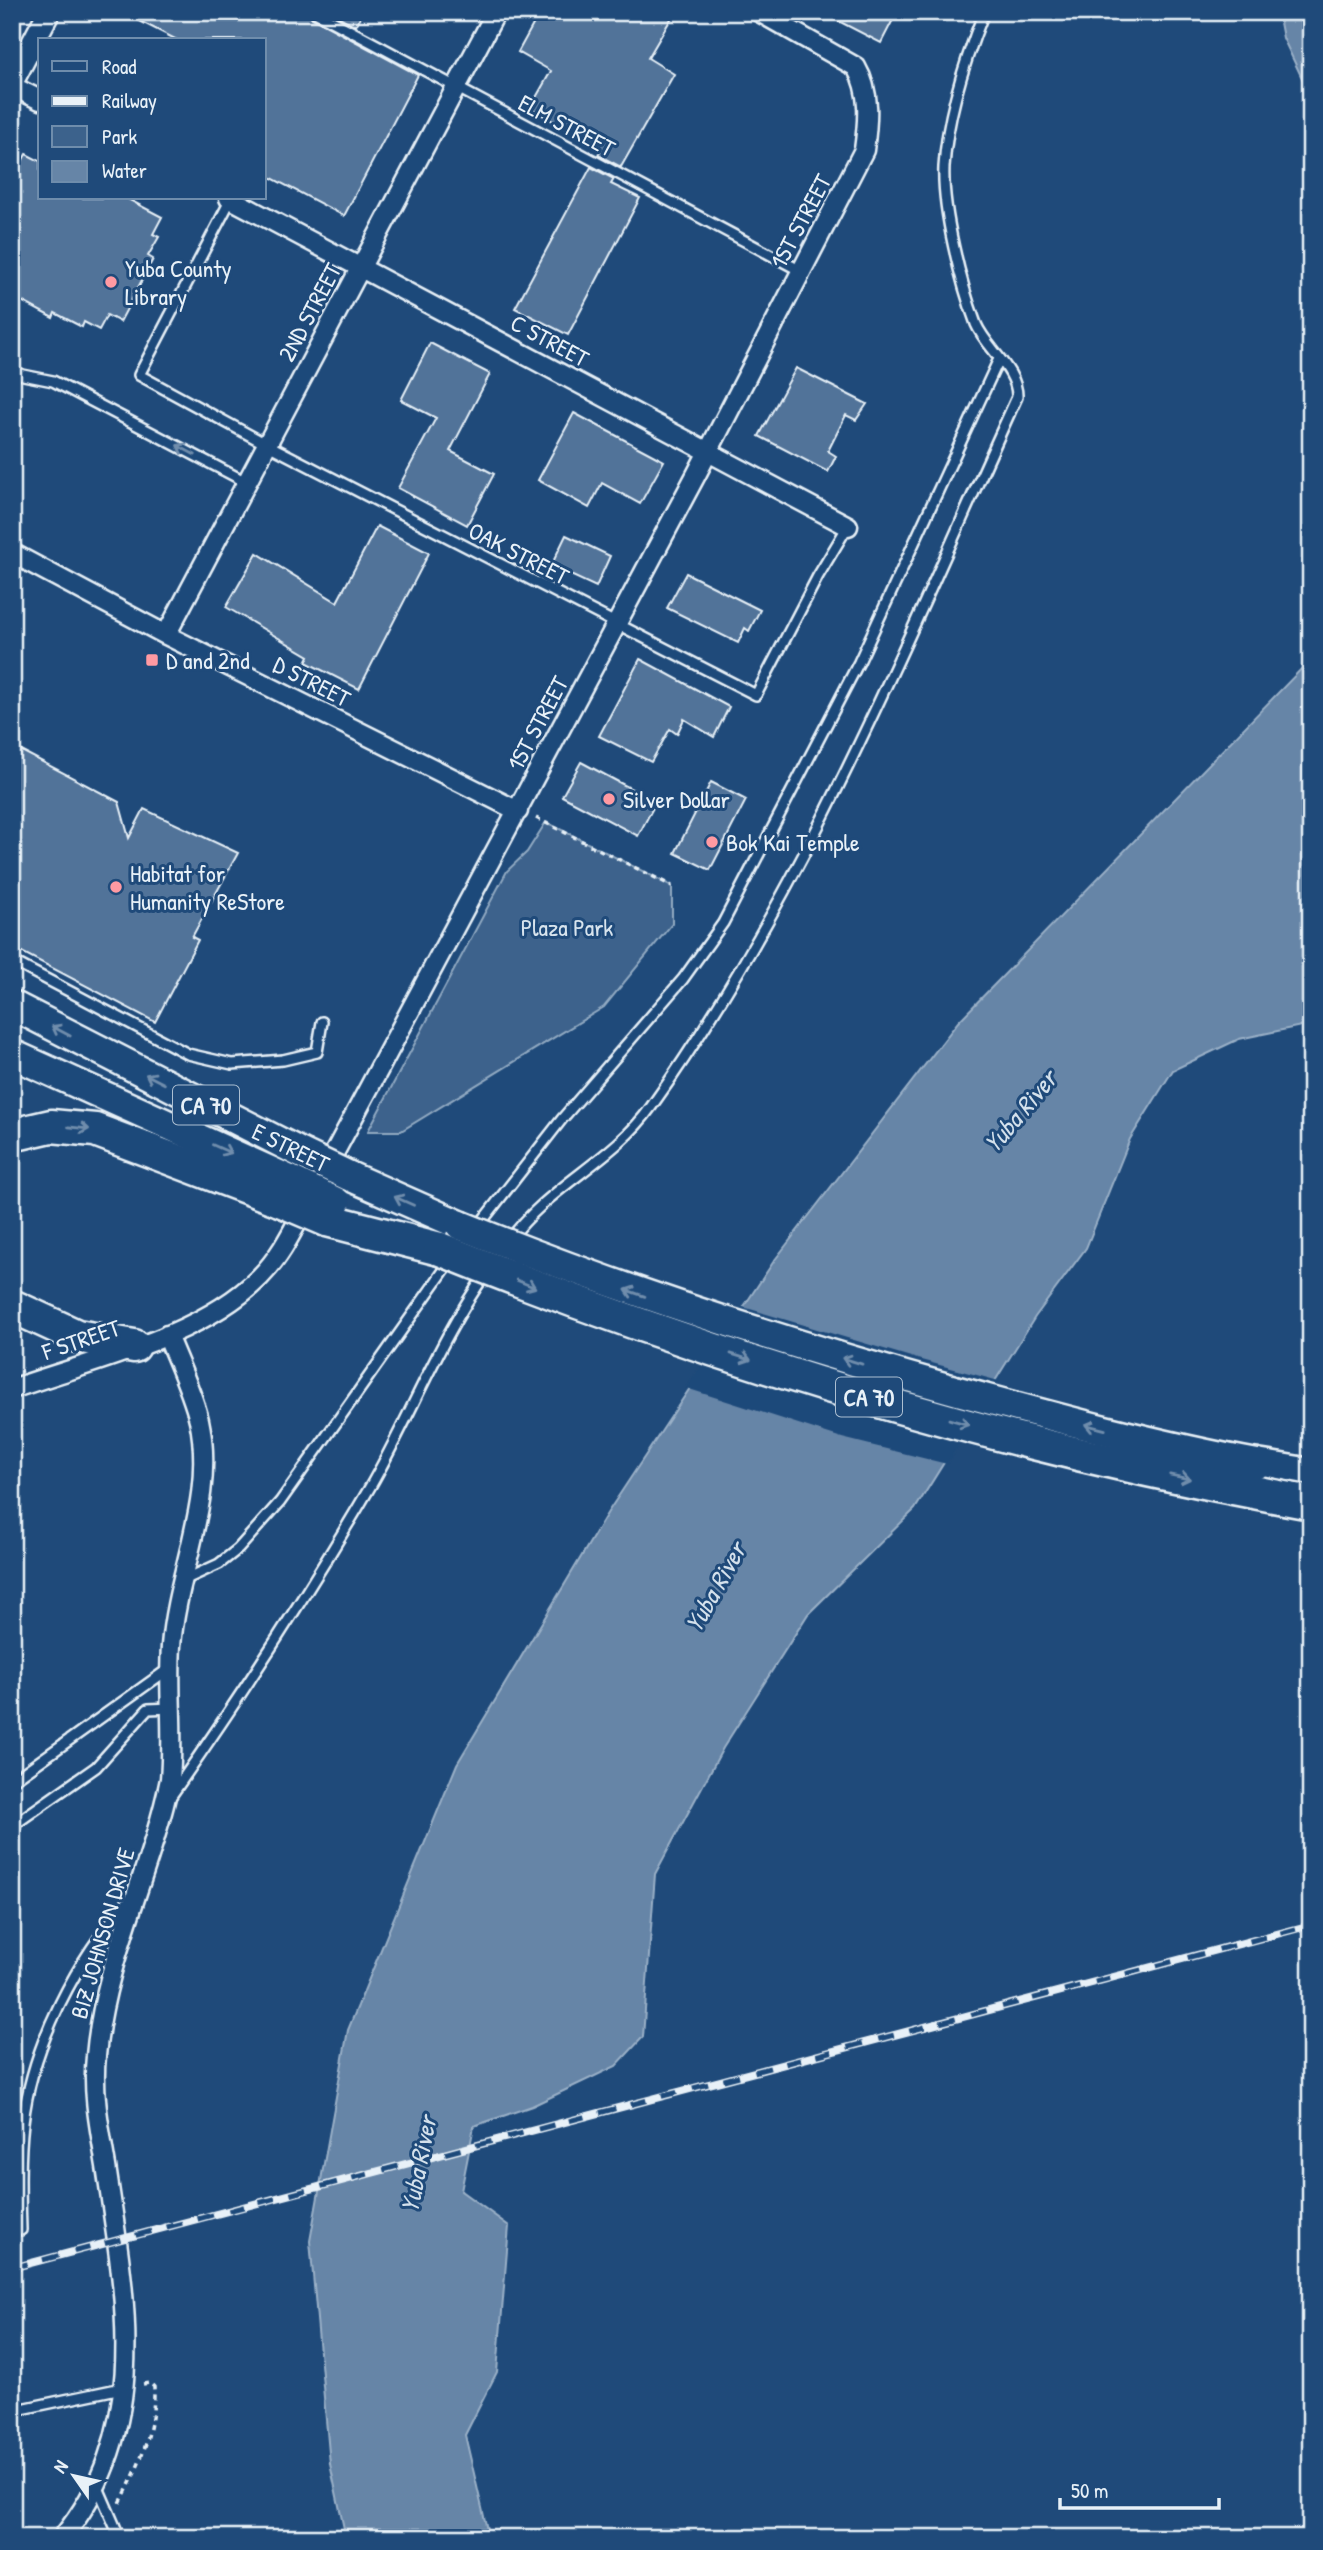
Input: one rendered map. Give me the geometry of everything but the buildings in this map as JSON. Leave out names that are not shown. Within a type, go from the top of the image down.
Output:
[{"type":"highway","name":"E STREET","points":[[12,1005],[349,1176],[460,1225],[635,1293],[911,1378],[1184,1450],[1311,1473]]},
{"type":"highway","name":"E STREET","points":[[12,1054],[285,1190]]},
{"type":"highway","points":[[12,1135],[51,1126],[95,1130],[223,1175],[285,1190]]},
{"type":"highway","name":"CA 70","points":[[285,1190],[331,1211],[635,1323],[873,1398],[1118,1464],[1311,1503]]},
{"type":"highway","points":[[12,1306],[48,1325],[77,1336],[134,1346]]},
{"type":"street","points":[[38,99],[12,84],[49,12]]},
{"type":"street","name":"2ND STREET","points":[[166,635],[496,12]]},
{"type":"street","name":"1ST STREET","points":[[167,1335],[220,1310],[244,1292],[276,1258],[708,453],[864,149],[868,102],[863,79],[856,68],[839,55],[759,12]]},
{"type":"street","name":"C STREET","points":[[234,200],[848,526]]},
{"type":"street","name":"D STREET","points":[[12,552],[166,635],[518,811]]},
{"type":"street","name":"BIZ JOHNSON DRIVE","points":[[62,2538],[97,2485],[113,2449],[124,2388],[123,2296],[97,2112],[95,2058],[112,1976],[164,1806],[172,1756],[171,1646],[199,1511],[202,1452],[196,1412],[167,1335]]},
{"type":"street","name":"F STREET","points":[[12,1389],[167,1335]]},
{"type":"lane","name":"ELM STREET","points":[[315,12],[801,271]]},
{"type":"lane","points":[[164,1806],[244,1690],[371,1485],[444,1341],[483,1276],[533,1210],[616,1144],[649,1110],[768,920],[872,713],[1017,397],[1014,380],[976,323],[946,200],[944,169],[956,100],[984,12]]},
{"type":"lane","name":"OAK STREET","points":[[229,200],[139,375],[266,444],[756,695],[818,576],[848,526]]},
{"type":"lane","points":[[183,1581],[219,1563],[237,1549],[280,1502],[430,1287],[556,1127],[706,950],[750,875],[859,662],[999,359]]},
{"type":"lane","points":[[12,370],[23,375],[53,380],[246,482]]},
{"type":"lane","points":[[12,961],[188,1054],[232,1064],[283,1060],[317,1052],[322,1021]]},
{"type":"lane","points":[[12,1781],[171,1667]]},
{"type":"lane","points":[[12,1826],[96,1767],[148,1709],[172,1708]]},
{"type":"lane","points":[[21,2230],[24,2121],[41,2051],[65,1998],[108,1924],[140,1887]]},
{"type":"lane","points":[[12,2411],[124,2388]]},
{"type":"lane","points":[[97,2485],[120,2538]]},
{"type":"path","points":[[518,811],[672,886]]},
{"type":"path","points":[[112,2519],[148,2443],[155,2409],[154,2387],[150,2383],[124,2388]]},
{"type":"green space","name":"Plaza Park","points":[[546,822],[672,886],[672,924],[604,1007],[401,1131],[368,1131],[507,871],[527,852]]},
{"type":"water","points":[[1278,12],[1311,12],[1311,97],[1283,38]]},
{"type":"water","name":"Yuba River","points":[[1311,659],[1311,1024],[1239,1039],[1173,1070],[1130,1139],[1086,1248],[1035,1317],[915,1509],[808,1614],[723,1748],[655,1874],[643,2037],[616,2066],[532,2106],[474,2126],[461,2191],[509,2226],[497,2372],[465,2435],[489,2538],[346,2538],[330,2464],[310,2241],[348,2030],[457,1764],[608,1512],[774,1261],[958,1022]]},
{"type":"pier","points":[[740,1306],[999,1381],[947,1464],[842,1438],[686,1388]]},
{"type":"railway","points":[[12,2268],[1311,1925]]},
{"type":"place","name":"Yuba County Library","points":[[111,282]]},
{"type":"place","name":"D and 2nd","points":[[152,660]]},
{"type":"place","name":"Silver Dollar","points":[[609,799]]},
{"type":"place","name":"Bok Kai Temple","points":[[712,842]]},
{"type":"place","name":"Habitat for Humanity ReStore","points":[[116,887]]}]
